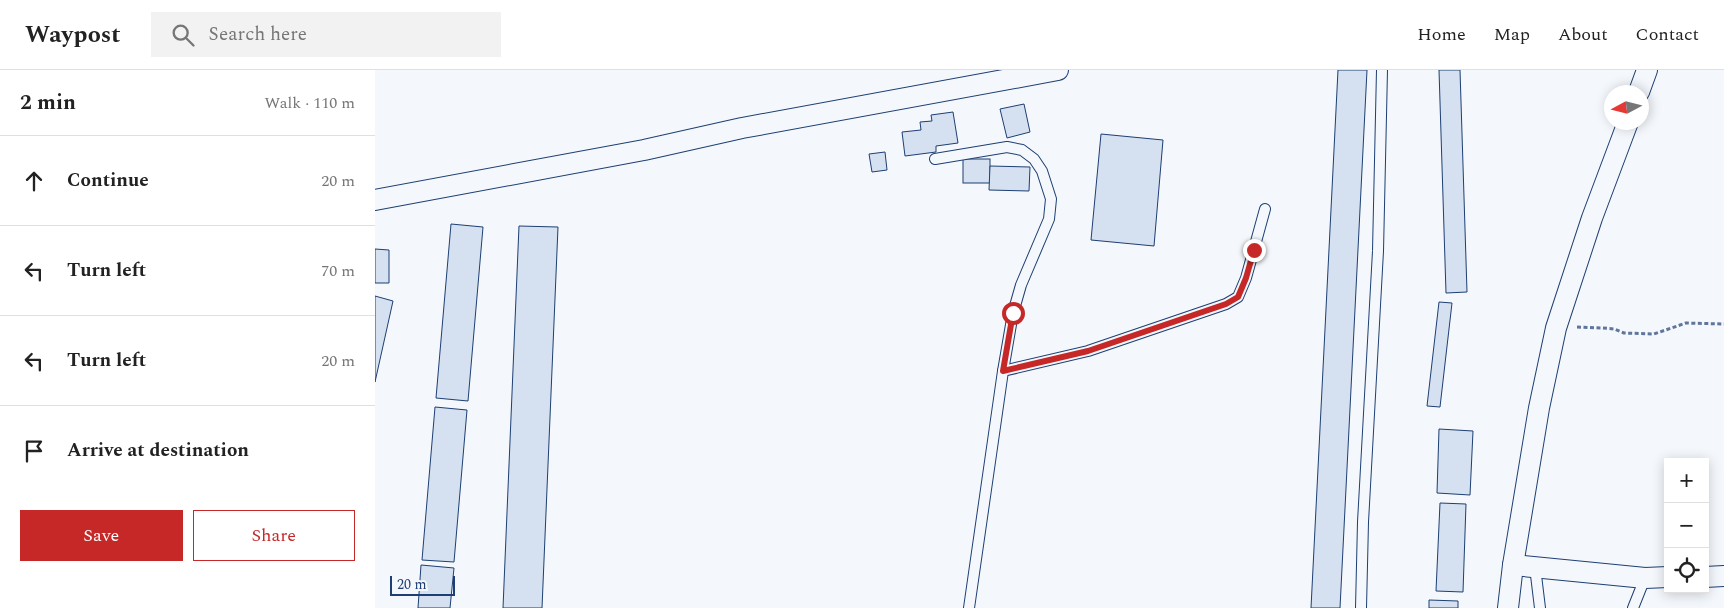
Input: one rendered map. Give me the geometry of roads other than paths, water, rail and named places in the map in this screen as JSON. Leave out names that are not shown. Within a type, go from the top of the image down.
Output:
[{"type":"street","points":[[375,200],[644,150],[742,128],[1058,70]]},
{"type":"street","points":[[1642,85],[1647,70]]},
{"type":"street","points":[[1508,608],[1513,565],[1539,408],[1556,328],[1592,218],[1625,130]]},
{"type":"street","points":[[1513,565],[1645,578],[1664,577]]},
{"type":"street","points":[[1709,577],[1724,576]]},
{"type":"lane","points":[[1361,608],[1363,522],[1378,251],[1382,70]]},
{"type":"lane","points":[[935,159],[1007,147],[1023,150],[1034,159],[1042,171],[1051,199],[1049,219],[1021,285],[1013,313],[969,608]]},
{"type":"lane","points":[[1003,371],[1088,351],[1226,304],[1238,297],[1246,278],[1265,209]]},
{"type":"lane","points":[[1535,567],[1541,608]]},
{"type":"lane","points":[[1633,608],[1645,578]]}]
